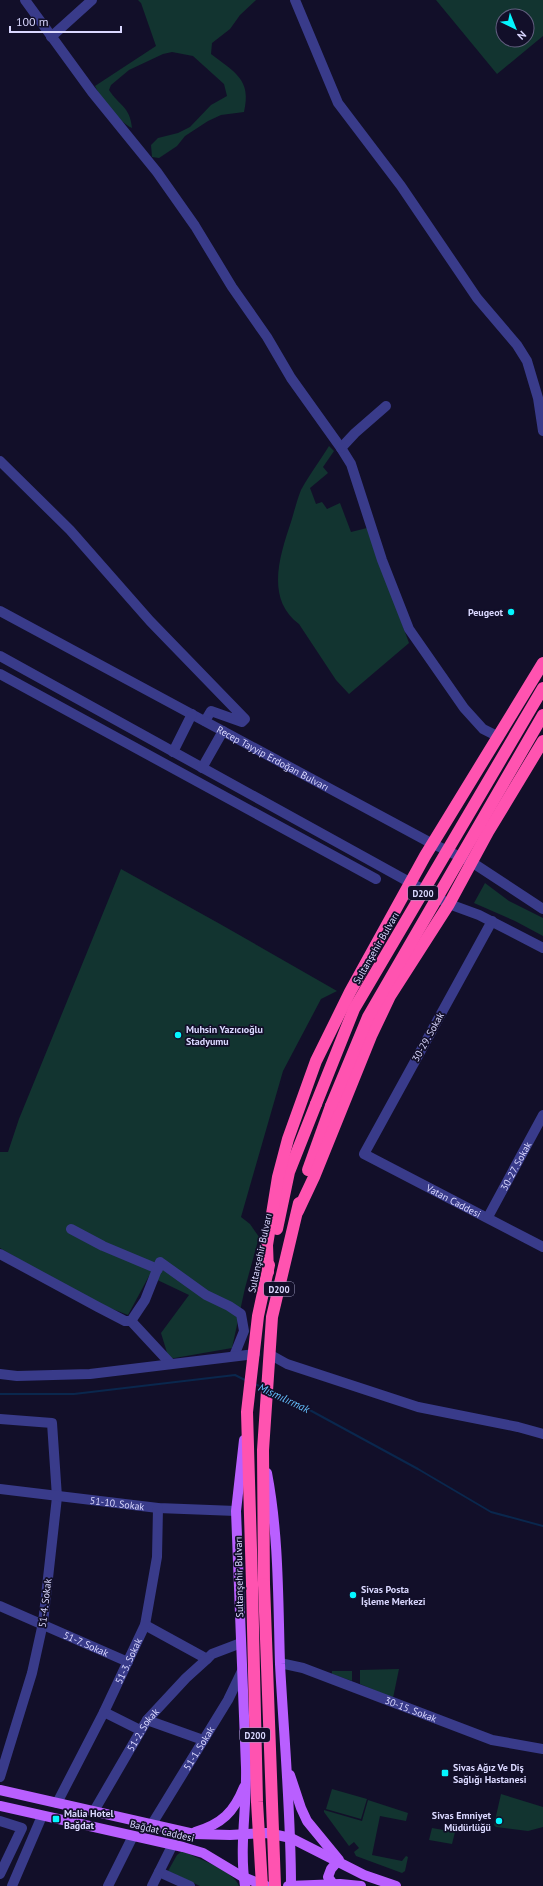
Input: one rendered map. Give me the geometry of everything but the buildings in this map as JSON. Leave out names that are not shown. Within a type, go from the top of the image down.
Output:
[{"type":"highway","points":[[268,1272],[267,1245],[278,1177],[288,1139],[316,1061],[350,992],[434,843],[543,663]]},
{"type":"highway","name":"Sultanşehir Bulvarı","points":[[275,1886],[247,1412],[258,1316],[289,1172],[354,1009],[543,688]]},
{"type":"highway","name":"Sultanşehir Bulvarı","points":[[262,1886],[257,1802],[258,1584],[263,1450],[272,1317],[306,1176],[331,1106],[368,1017],[543,715]]},
{"type":"highway","points":[[298,1210],[314,1177],[371,1036],[390,996],[450,904],[488,832],[543,741]]},
{"type":"main road","points":[[244,1882],[242,1855],[247,1781],[236,1511],[247,1412]]},
{"type":"main road","points":[[263,1450],[274,1524],[285,1761],[291,1838],[292,1886]]},
{"type":"main road","points":[[285,1761],[307,1821],[341,1864],[329,1873],[328,1877],[336,1884]]},
{"type":"main road","points":[[191,1833],[209,1827],[230,1813],[236,1805],[247,1781]]},
{"type":"main road","name":"Bağdat Caddesi","points":[[0,1790],[191,1833],[266,1833],[291,1838],[341,1864],[375,1879],[396,1886]]},
{"type":"main road","name":"Bağdat Caddesi","points":[[0,1806],[173,1844],[202,1853],[244,1882],[266,1886]]},
{"type":"main road","points":[[288,1886],[336,1884],[361,1886]]},
{"type":"street","points":[[25,0],[92,92],[165,184],[195,226],[232,287],[267,337],[291,378],[341,448],[351,464],[382,560],[408,629],[464,708],[483,729],[499,737]]},
{"type":"street","points":[[52,37],[92,0]]},
{"type":"street","points":[[294,0],[338,104],[401,186],[477,298],[517,345],[527,361],[542,413],[543,431]]},
{"type":"street","points":[[341,448],[355,433],[386,406]]},
{"type":"street","points":[[0,461],[70,530],[150,621],[245,719],[242,722],[211,711],[205,721]]},
{"type":"street","name":"Recep Tayyip Erdoğan Bulvarı","points":[[0,611],[472,863],[543,909]]},
{"type":"street","points":[[0,656],[411,884],[450,904],[492,921],[543,948]]},
{"type":"street","points":[[0,674],[376,879]]},
{"type":"street","points":[[173,752],[192,714]]},
{"type":"street","points":[[202,768],[223,731]]},
{"type":"street","points":[[179,771],[186,759]]},
{"type":"street","name":"30-29. Sokak","points":[[364,1154],[492,921]]},
{"type":"street","name":"30-27. Sokak","points":[[488,1217],[543,1115]]},
{"type":"street","name":"Vatan Caddesi","points":[[364,1154],[488,1217],[543,1247]]},
{"type":"street","points":[[70,1229],[103,1246],[158,1269]]},
{"type":"street","points":[[0,1254],[98,1308],[125,1321],[131,1322],[170,1363]]},
{"type":"street","points":[[131,1322],[145,1300],[160,1262],[206,1295],[229,1306],[241,1314],[244,1331],[234,1356]]},
{"type":"street","points":[[269,1354],[287,1364],[418,1407],[518,1427],[543,1434]]},
{"type":"street","points":[[0,1374],[18,1376],[90,1374],[234,1356],[254,1360]]},
{"type":"street","name":"51-4. Sokak","points":[[0,1419],[52,1424],[57,1497],[43,1623],[32,1673],[4,1753],[0,1777]]},
{"type":"street","name":"51-10. Sokak","points":[[0,1489],[158,1508],[236,1511]]},
{"type":"street","name":"51-3. Sokak","points":[[57,1803],[104,1712],[145,1624],[157,1557],[158,1508]]},
{"type":"street","name":"51-7. Sokak","points":[[0,1606],[43,1623],[128,1662]]},
{"type":"street","points":[[145,1624],[207,1659]]},
{"type":"street","name":"51-2. Sokak","points":[[94,1811],[147,1720],[186,1678],[212,1654],[241,1644]]},
{"type":"street","name":"30-15. Sokak","points":[[280,1663],[304,1668],[492,1740],[543,1749]]},
{"type":"street","name":"51-1. Sokak","points":[[152,1824],[228,1700],[242,1672]]},
{"type":"street","points":[[104,1712],[140,1730]]},
{"type":"street","points":[[147,1720],[203,1740]]},
{"type":"street","points":[[12,1886],[42,1816]]},
{"type":"street","points":[[0,1821],[22,1828],[0,1874]]},
{"type":"street","points":[[108,1886],[132,1836]]},
{"type":"street","points":[[152,1886],[173,1844]]},
{"type":"street","points":[[159,1872],[190,1886]]},
{"type":"green space","points":[[138,0],[256,0],[240,15],[230,29],[212,43],[211,54],[234,72],[243,84],[246,101],[244,112],[221,115],[208,121],[185,136],[177,146],[159,158],[152,157],[151,145],[158,138],[178,133],[190,127],[211,105],[227,96],[224,84],[193,56],[172,52],[163,54],[129,70],[111,85],[109,90],[129,115],[132,128],[116,116],[95,86],[156,46],[141,3]]},
{"type":"green space","points":[[436,0],[543,0],[543,36],[535,43],[535,8],[495,8],[495,48],[528,48],[497,74]]},
{"type":"green space","points":[[329,446],[334,451],[323,467],[328,473],[310,488],[316,504],[322,502],[327,509],[340,503],[351,532],[367,528],[409,643],[349,694],[336,680],[299,624],[288,614],[282,602],[279,589],[278,576],[283,548],[301,490]]},
{"type":"green space","name":"Muhsin Yazıcıoğlu Stadyumu","points":[[121,869],[337,991],[321,999],[283,1071],[241,1217],[250,1224],[259,1237],[245,1288],[232,1348],[169,1359],[161,1333],[189,1295],[149,1276],[128,1315],[89,1300],[0,1248],[0,1152],[8,1152],[19,1119]]},
{"type":"green space","points":[[485,883],[509,901],[543,918],[543,936],[515,921],[474,903]]},
{"type":"green space","points":[[399,1669],[393,1698],[360,1684],[360,1670]]},
{"type":"green space","points":[[332,1671],[352,1671],[352,1681],[332,1674]]},
{"type":"green space","points":[[332,1789],[367,1799],[361,1819],[326,1809]]},
{"type":"green space","points":[[501,1794],[543,1807],[543,1827],[528,1831],[496,1827],[494,1825]]},
{"type":"green space","points":[[368,1800],[408,1813],[406,1821],[380,1816],[372,1855],[402,1861],[406,1856],[408,1857],[405,1871],[402,1873],[356,1856],[354,1852],[359,1848],[354,1842],[349,1846],[324,1812],[324,1810],[362,1821]]},
{"type":"green space","points":[[432,1828],[455,1832],[452,1844],[429,1840]]},
{"type":"green space","points":[[181,1852],[198,1858],[224,1871],[236,1881],[239,1886],[200,1886],[168,1871],[177,1855]]},
{"type":"waterway","name":"Mısmılırmak","points":[[0,1394],[74,1394],[235,1375],[247,1381]]},
{"type":"waterway","name":"Mısmılırmak","points":[[255,1384],[263,1388]]},
{"type":"waterway","name":"Mısmılırmak","points":[[271,1392],[306,1408],[418,1469],[491,1512],[543,1526]]},
{"type":"place","name":"Peugeot","points":[[511,612]]},
{"type":"place","name":"Muhsin Yazıcıoğlu Stadyumu","points":[[178,1035]]},
{"type":"place","name":"Sivas Posta İşleme Merkezi","points":[[353,1595]]},
{"type":"place","name":"Sivas Ağız Ve Diş Sağlığı Hastanesi","points":[[445,1773]]},
{"type":"place","name":"Malia Hotel Bağdat","points":[[56,1819]]},
{"type":"place","name":"Sivas Emniyet Müdürlüğü","points":[[499,1821]]}]
